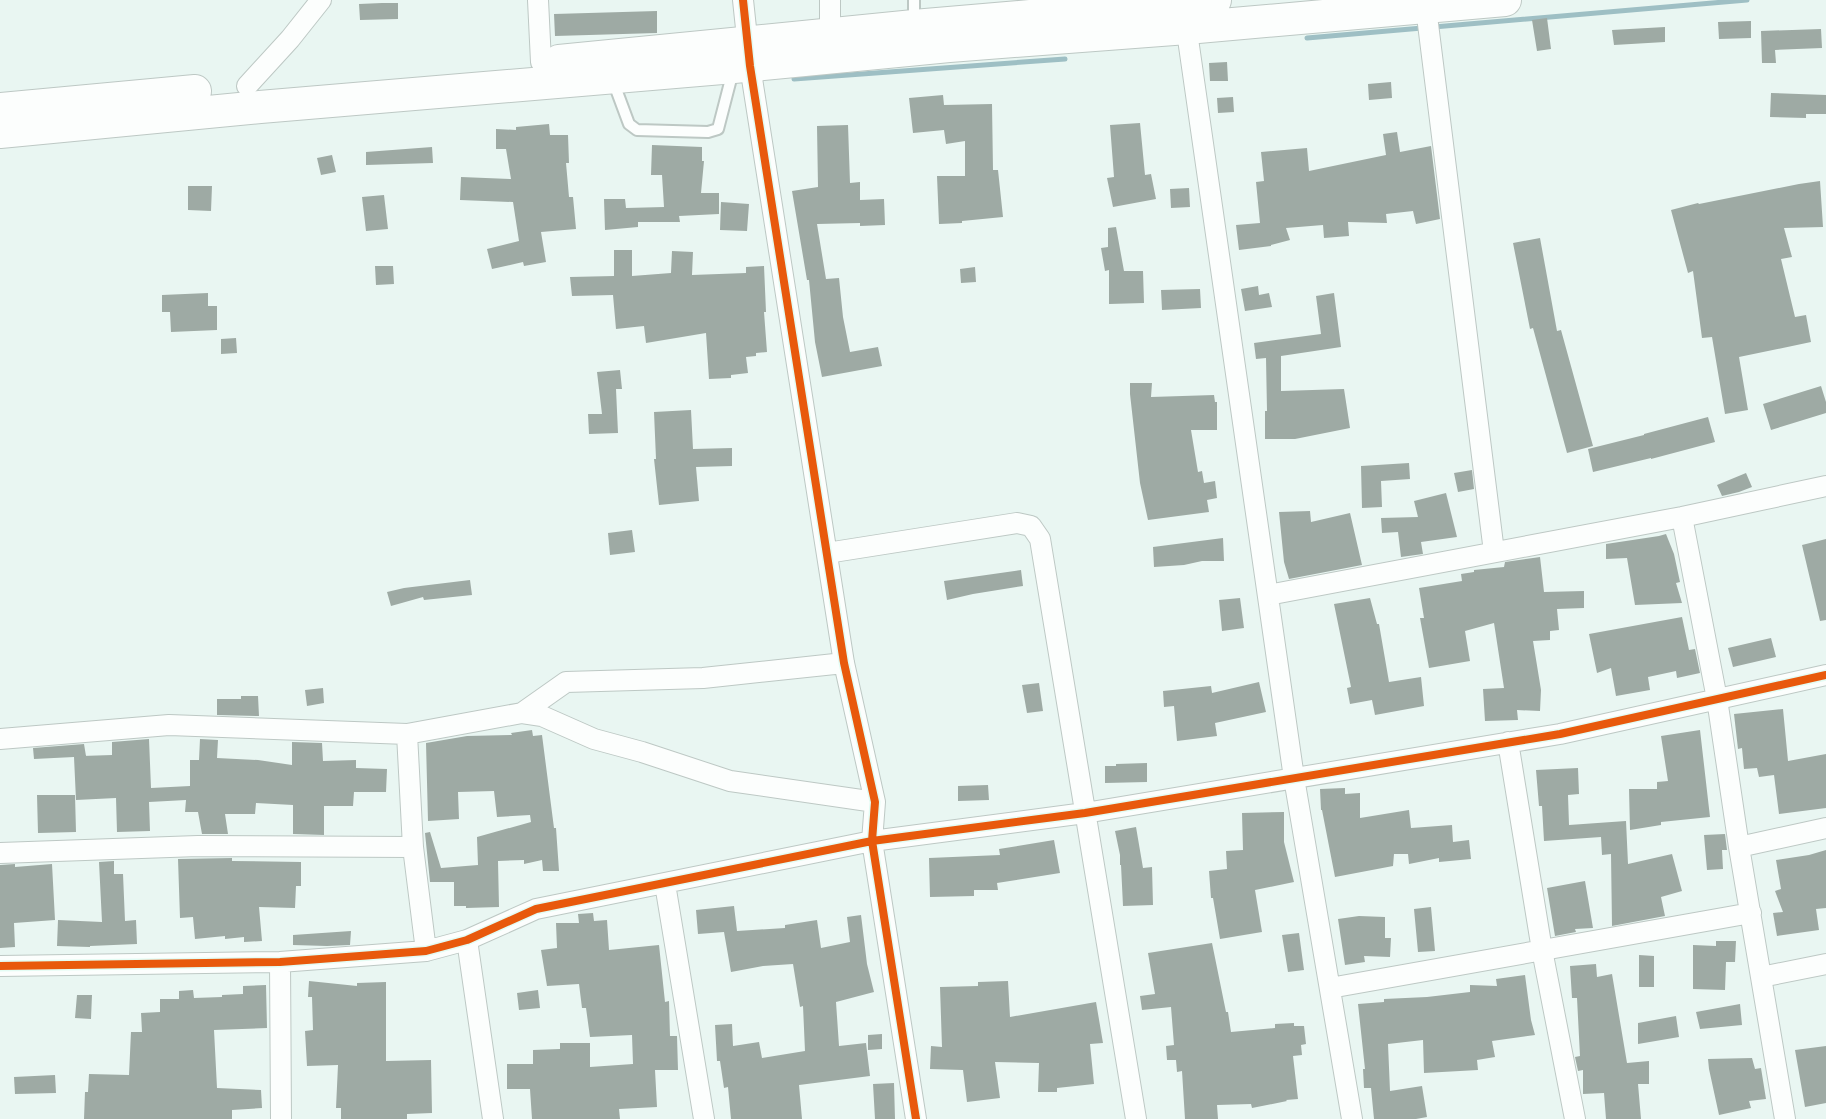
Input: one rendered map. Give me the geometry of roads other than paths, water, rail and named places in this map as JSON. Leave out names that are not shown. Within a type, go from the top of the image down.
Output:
[{"type":"main road","points":[[0,109],[541,62],[744,58],[950,46],[1185,16],[1215,0]]},
{"type":"main road","points":[[0,132],[260,107],[612,78],[744,58],[914,13],[1185,16],[1427,15],[1505,0]]},
{"type":"street","points":[[247,86],[290,39],[321,0]]},
{"type":"street","points":[[538,0],[541,62]]},
{"type":"street","points":[[743,0],[744,58],[844,663],[875,802],[872,841],[916,1119]]},
{"type":"street","points":[[830,0],[830,35]]},
{"type":"street","points":[[1427,15],[1494,552]]},
{"type":"street","points":[[1185,16],[1294,778],[1352,1119]]},
{"type":"street","points":[[1268,595],[1682,517],[1826,486]]},
{"type":"street","points":[[1682,517],[1717,699],[1739,847],[1785,1119]]},
{"type":"street","points":[[827,553],[1017,523],[1031,526],[1040,540],[1136,1119]]},
{"type":"street","points":[[522,713],[566,682],[703,678],[844,663]]},
{"type":"street","points":[[0,966],[280,962],[426,951],[467,940],[536,909],[872,841],[1085,813],[1560,734],[1826,675]]},
{"type":"street","points":[[0,739],[169,725],[407,734],[522,713],[542,716],[594,739],[730,781],[875,802]]},
{"type":"street","points":[[407,734],[413,847],[426,951]]},
{"type":"street","points":[[1508,742],[1542,950],[1575,1119]]},
{"type":"street","points":[[1739,847],[1826,828]]},
{"type":"street","points":[[0,853],[198,846],[413,847]]},
{"type":"street","points":[[666,884],[704,1119]]},
{"type":"street","points":[[1330,988],[1751,914]]},
{"type":"street","points":[[467,940],[493,1119]]},
{"type":"street","points":[[280,962],[281,1119]]},
{"type":"street","points":[[1761,977],[1826,964]]},
{"type":"lane","points":[[612,78],[629,124],[637,130],[708,132],[718,129],[744,58]]},
{"type":"waterway","points":[[1307,38],[1747,0]]},
{"type":"waterway","points":[[794,79],[1065,59]]}]
